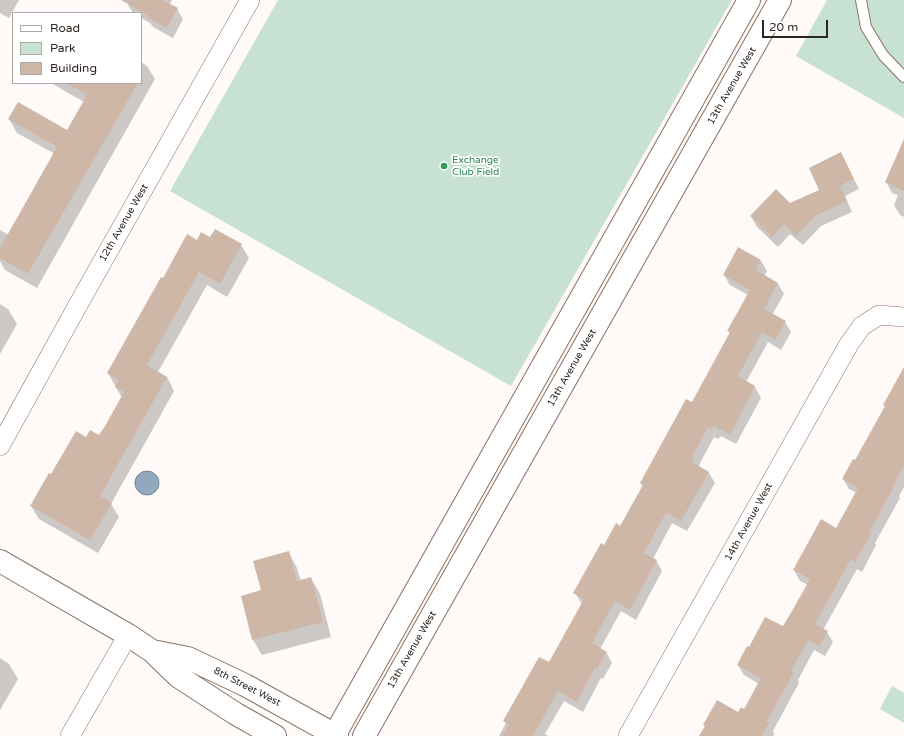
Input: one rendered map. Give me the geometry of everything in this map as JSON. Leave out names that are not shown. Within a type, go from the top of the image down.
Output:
[{"type":"street","name":"12th Avenue West","points":[[0,446],[250,0]]},
{"type":"street","points":[[335,736],[749,0]]},
{"type":"street","name":"13th Avenue West","points":[[364,736],[780,0]]},
{"type":"street","name":"14th Avenue West","points":[[628,736],[849,344],[862,326],[879,315],[904,317]]},
{"type":"street","name":"8th Street West","points":[[0,561],[128,635],[152,651],[178,677],[236,714],[275,736]]},
{"type":"street","points":[[70,736],[128,635]]},
{"type":"street","name":"8th Street West","points":[[152,651],[188,658],[245,685],[335,736]]},
{"type":"lane","points":[[861,0],[866,27],[883,55],[904,77]]},
{"type":"green space","name":"Exchange Club Field","points":[[278,0],[732,0],[511,386],[170,191]]},
{"type":"green space","points":[[827,0],[904,0],[904,118],[796,56]]},
{"type":"green space","points":[[892,686],[904,693],[904,723],[880,709]]},
{"type":"water","points":[[147,471],[155,475],[159,483],[155,491],[147,495],[139,491],[135,483],[139,475]]},
{"type":"building","points":[[121,0],[163,0],[178,8],[166,28]]},
{"type":"building","points":[[68,84],[137,84],[28,274],[0,258],[0,248],[57,147],[8,119],[18,102],[67,130],[87,95]]},
{"type":"building","points":[[904,139],[904,191],[885,182]]},
{"type":"building","points":[[841,152],[854,179],[840,186],[847,201],[815,216],[796,236],[784,224],[772,237],[750,216],[776,189],[790,203],[819,190],[809,168]]},
{"type":"building","points":[[215,229],[242,244],[220,284],[199,272],[147,365],[167,377],[100,496],[112,503],[90,540],[30,506],[76,431],[86,437],[90,430],[99,435],[105,426],[124,392],[115,387],[119,380],[107,373],[187,234],[197,240],[201,232],[210,237]]},
{"type":"building","points":[[738,247],[761,260],[756,270],[778,283],[764,309],[786,321],[775,340],[762,332],[738,376],[755,386],[730,435],[714,426],[712,429],[708,427],[692,457],[694,458],[692,462],[709,472],[681,521],[666,513],[644,553],[657,560],[630,610],[615,601],[592,643],[607,652],[597,669],[595,668],[577,702],[558,691],[533,736],[502,736],[509,724],[503,721],[539,657],[549,662],[584,599],[573,593],[601,543],[604,545],[616,523],[620,526],[643,485],[640,483],[686,399],[692,402],[730,332],[727,331],[750,290],[723,275]]},
{"type":"building","points":[[904,367],[904,466],[869,533],[871,534],[855,562],[851,559],[815,624],[828,631],[819,646],[808,640],[791,671],[794,672],[767,721],[769,723],[761,736],[699,736],[705,726],[703,725],[717,700],[738,712],[741,707],[744,709],[761,678],[737,665],[747,646],[749,647],[765,617],[783,626],[810,579],[793,570],[821,519],[836,528],[858,488],[842,479],[853,459],[855,460],[885,406],[883,405]]},
{"type":"building","points":[[289,551],[297,581],[311,577],[323,622],[252,640],[241,596],[261,590],[253,561]]},
{"type":"place","name":"Exchange Club Field","points":[[444,166]]}]
